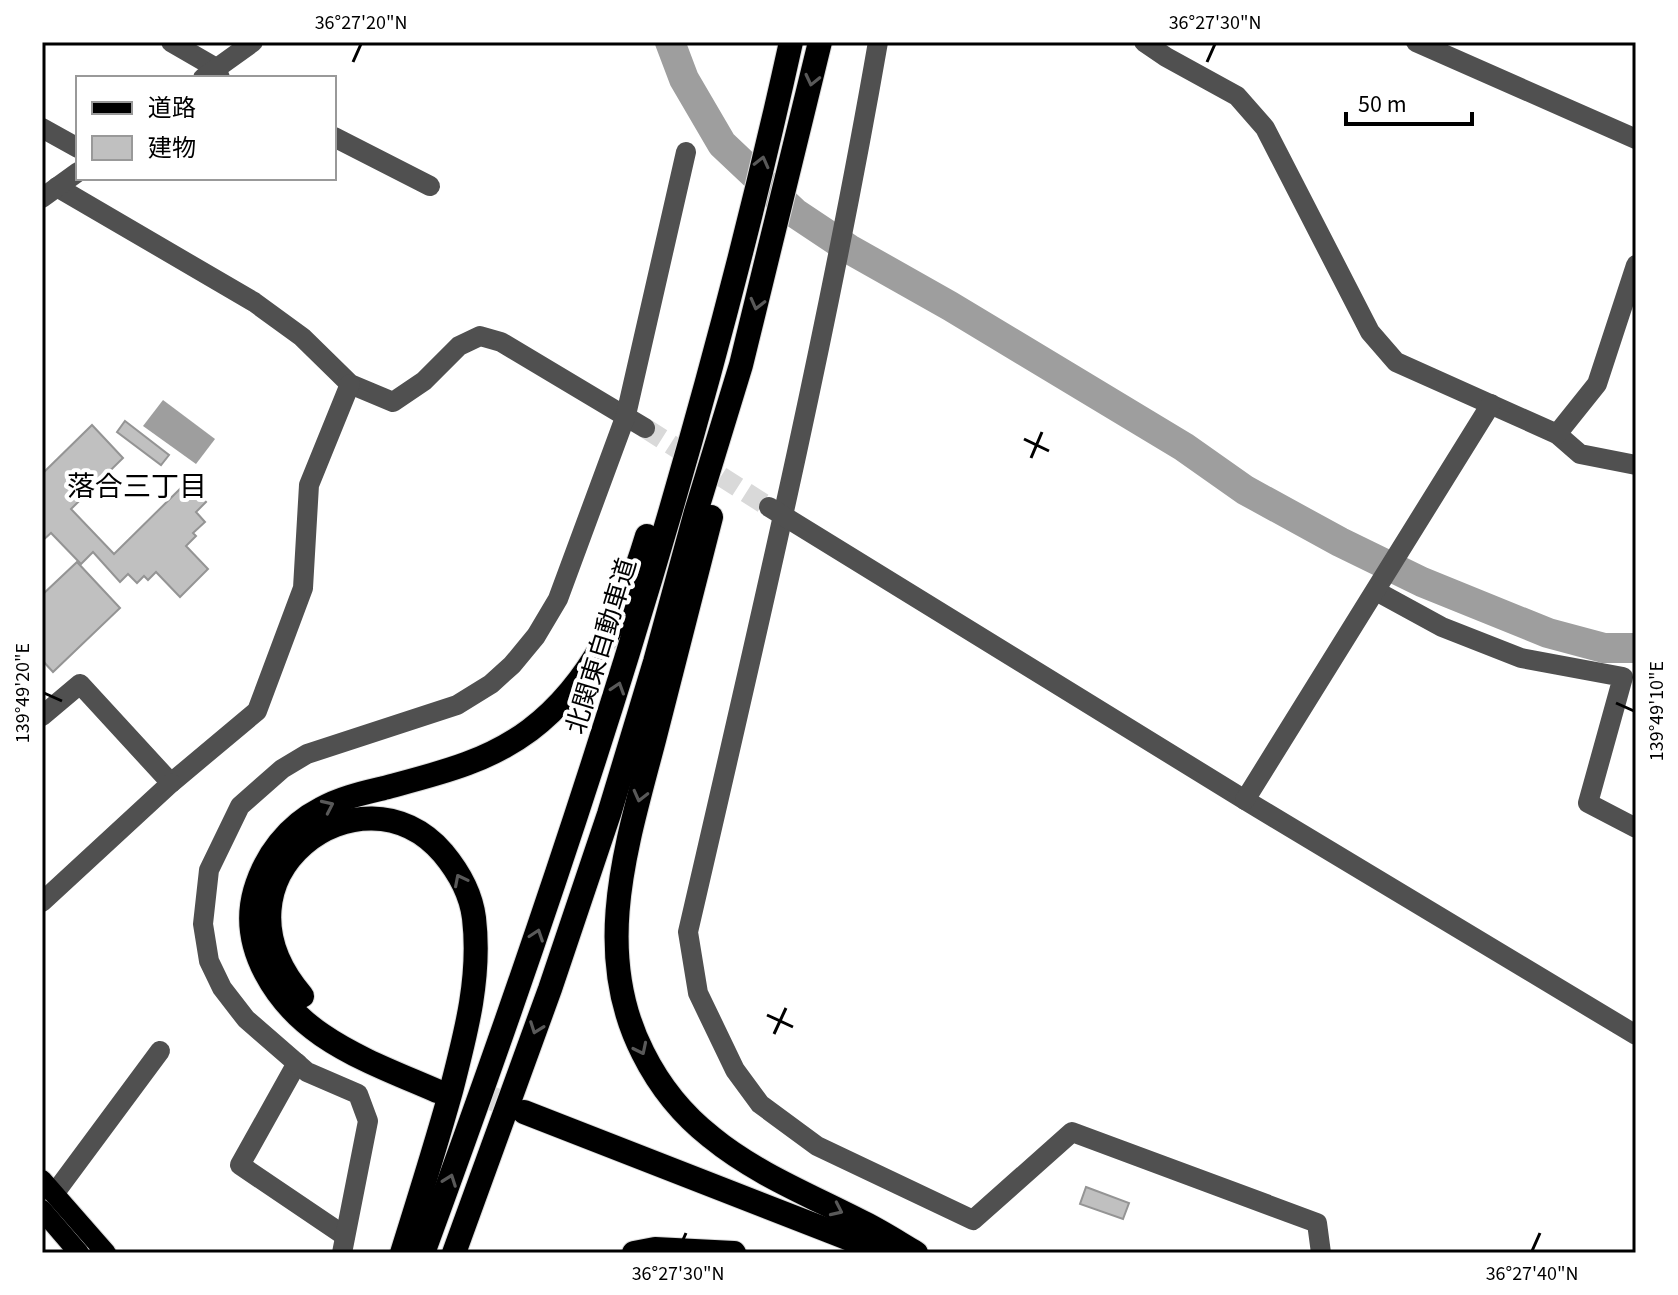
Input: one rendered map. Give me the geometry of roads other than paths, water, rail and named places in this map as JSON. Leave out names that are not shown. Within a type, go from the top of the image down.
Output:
[{"type":"highway","name":"北関東自動車道","points":[[423,1253],[523,977],[633,640],[674,502],[791,42]]},
{"type":"highway","name":"北関東自動車道","points":[[454,1253],[550,989],[609,814],[741,365],[820,42]]},
{"type":"highway","points":[[402,1253],[436,1146],[465,1037],[474,989],[476,950],[473,914],[465,886],[452,863],[435,844],[418,832],[376,819],[352,820],[328,828],[304,843],[287,860],[271,897],[270,941],[291,984],[325,1019],[439,1084],[347,1050],[321,1035],[297,1014],[265,975],[256,953],[251,906],[257,885],[265,864],[280,842],[322,808],[351,797],[447,772],[508,745],[557,707],[596,658],[630,586],[700,352],[745,228]]},
{"type":"highway","points":[[741,365],[712,514],[623,861],[615,938],[620,993],[627,1019],[651,1069],[686,1115],[711,1138],[773,1177],[864,1222],[916,1253]]},
{"type":"highway","points":[[845,1253],[693,1196],[521,1119],[855,1241],[898,1253]]},
{"type":"highway","points":[[634,1253],[655,1249],[734,1253]]},
{"type":"main road","points":[[46,1195],[79,1253]]},
{"type":"main road","points":[[46,1195],[106,1253]]},
{"type":"street","points":[[171,42],[213,75],[253,42]]},
{"type":"street","points":[[878,42],[839,254],[776,512],[688,932],[698,993],[735,1070],[760,1104],[817,1146],[973,1220],[1072,1132],[1317,1223],[1321,1253]]},
{"type":"street","points":[[1144,42],[1237,96],[1265,128],[1370,332],[1396,362],[1557,434],[1580,454],[1636,465]]},
{"type":"street","points":[[1416,42],[1636,139]]},
{"type":"street","points":[[42,128],[76,147]]},
{"type":"street","points":[[336,138],[430,186]]},
{"type":"street","points":[[297,1063],[240,1165],[344,1245],[368,1121],[358,1094],[307,1072],[297,1063],[246,1019],[222,988],[209,961],[203,924],[209,870],[240,806],[263,784],[307,754],[457,705],[491,684],[536,636],[558,599],[626,415],[686,152]]},
{"type":"street","points":[[76,174],[50,193],[254,302],[302,337],[350,384],[393,402],[424,381],[459,346],[480,336],[501,342],[645,428]]},
{"type":"street","points":[[1557,434],[1597,384],[1636,265]]},
{"type":"street","points":[[42,902],[171,783],[257,711],[303,588],[309,485],[350,384]]},
{"type":"street","points":[[1245,800],[1491,404]]},
{"type":"street","points":[[776,512],[1636,1035]]},
{"type":"street","points":[[1380,584],[1442,627],[1521,658],[1623,677],[1588,803],[1636,828]]},
{"type":"street","points":[[42,716],[80,684],[171,783]]},
{"type":"street","points":[[46,1195],[160,1051]]},
{"type":"waterway","points":[[670,42],[684,79],[722,144],[795,213],[849,249],[1184,447],[1245,490],[1340,542],[1422,582],[1548,633],[1604,648],[1636,648]]},
{"type":"tunnel","points":[[645,428],[769,507]]},
{"type":"tunnel","points":[[441,1077],[524,1112]]},
{"type":"district","name":"落合三丁目","points":[[137,486]]}]
